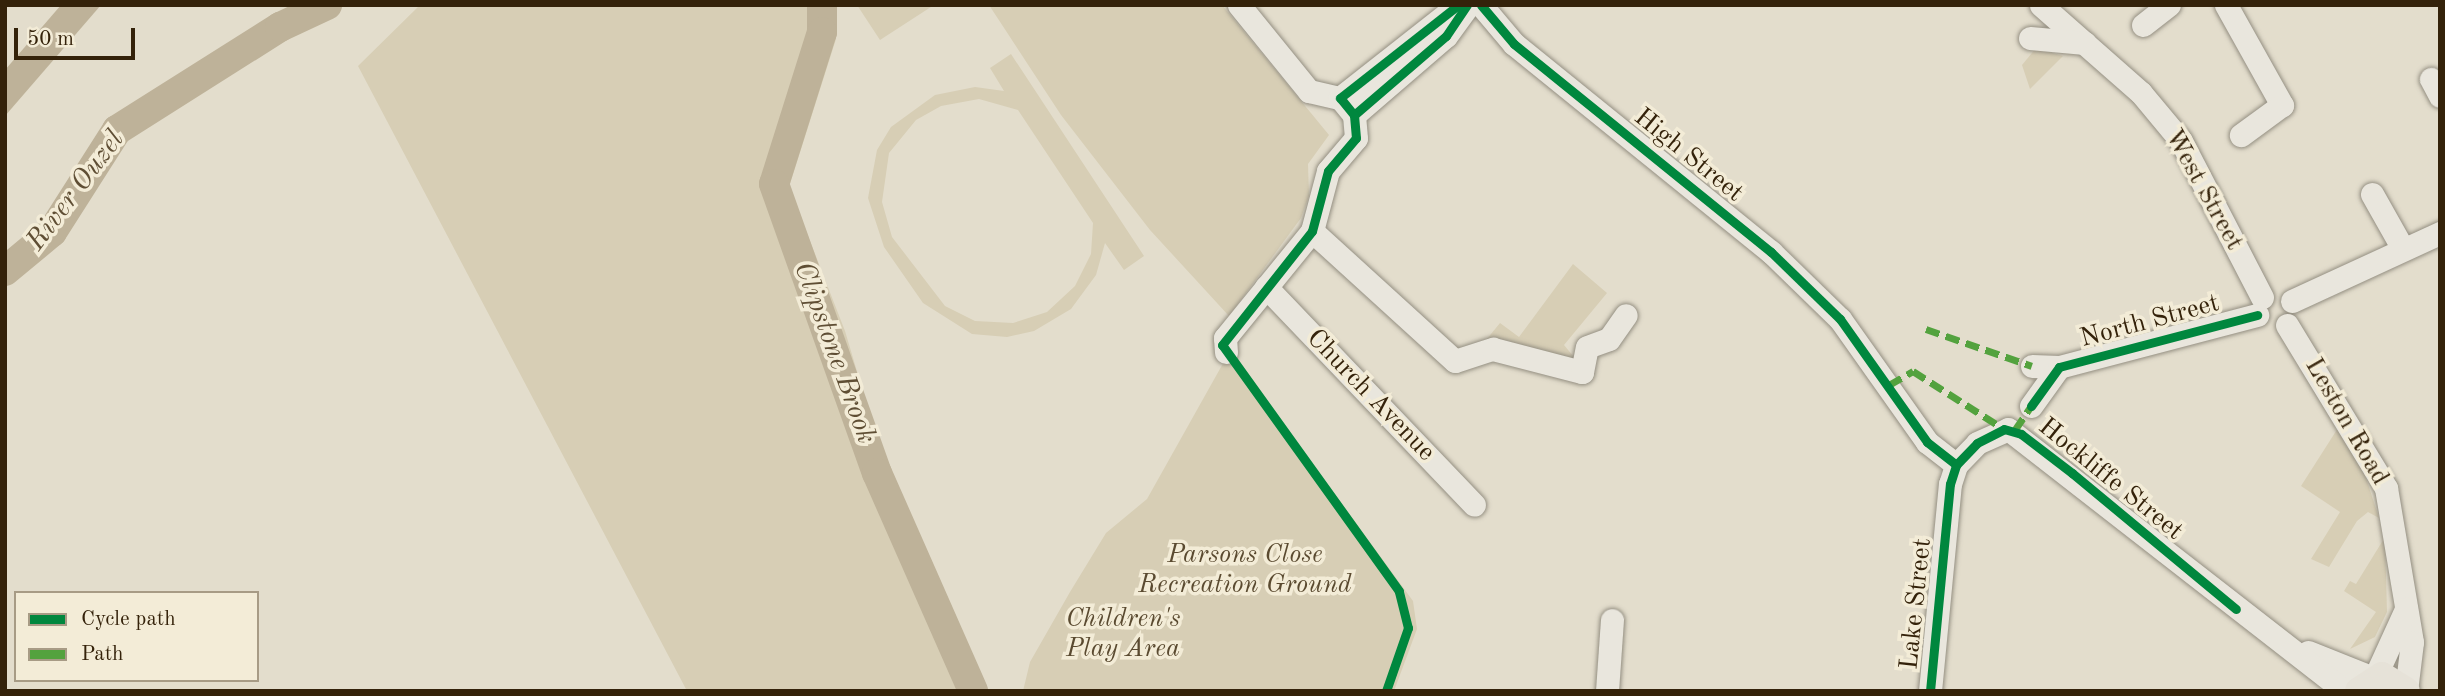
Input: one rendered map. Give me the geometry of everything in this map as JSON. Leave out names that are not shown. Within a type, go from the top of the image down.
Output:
[{"type":"main road","points":[[2369,682],[2396,680],[2406,691]]},
{"type":"street","points":[[1239,5],[1309,91],[1347,107]]},
{"type":"street","points":[[1347,107],[1458,5]]},
{"type":"street","points":[[1347,107],[1446,36],[1467,5]]},
{"type":"street","name":"High Street","points":[[1480,5],[1514,44],[1771,251],[1862,347],[1927,442],[1956,465]]},
{"type":"street","name":"West Street","points":[[2041,5],[2141,93],[2181,141],[2258,299]]},
{"type":"street","points":[[2143,25],[2169,5]]},
{"type":"street","points":[[2226,5],[2282,105],[2241,135]]},
{"type":"street","points":[[2030,38],[2085,43]]},
{"type":"street","points":[[1226,352],[1225,338],[1312,231],[1328,171],[1356,138],[1347,107]]},
{"type":"street","points":[[2372,194],[2403,249]]},
{"type":"street","points":[[1312,231],[1455,360],[1493,349],[1582,372],[1587,347],[1609,339],[1626,315]]},
{"type":"street","points":[[2292,301],[2440,233]]},
{"type":"street","name":"Church Avenue","points":[[1266,287],[1474,505]]},
{"type":"street","points":[[2278,291],[2292,301],[2287,325],[2269,328],[2258,299],[2278,291]]},
{"type":"street","name":"North Street","points":[[2031,406],[2059,367],[2224,324],[2258,299]]},
{"type":"street","name":"Leston Road","points":[[2287,325],[2386,488],[2412,642],[2406,691]]},
{"type":"street","points":[[2032,366],[2059,367]]},
{"type":"street","name":"Hockliffe Street","points":[[1956,465],[1987,435],[2015,430],[2236,609],[2286,644],[2344,691]]},
{"type":"street","name":"Lake Street","points":[[1930,691],[1946,522],[1956,465]]},
{"type":"street","points":[[2369,682],[2407,606]]},
{"type":"street","points":[[1607,691],[1612,620]]},
{"type":"street","name":"Hockliffe Street","points":[[2286,644],[2369,682]]},
{"type":"green space","points":[[420,5],[837,5],[836,39],[789,187],[845,331],[886,469],[985,691],[687,691],[358,66]]},
{"type":"green space","points":[[857,5],[934,5],[880,40]]},
{"type":"green space","points":[[989,5],[1222,5],[1329,135],[1308,164],[1309,196],[1301,218],[1229,316],[1150,230],[1061,115]]},
{"type":"green space","points":[[2036,48],[2063,56],[2030,89],[2022,65]]},
{"type":"green space","points":[[1011,54],[1144,256],[1124,270],[1105,243],[1096,275],[1071,309],[1034,331],[1007,337],[972,334],[923,303],[884,247],[868,198],[877,150],[891,127],[935,95],[975,87],[1004,91],[990,68]],"holes":[[[979,99],[1018,110],[1093,223],[1091,254],[1075,286],[1047,312],[1013,323],[975,321],[945,306],[892,237],[882,202],[889,153],[916,120],[941,106]]]},
{"type":"green space","points":[[1573,264],[1607,293],[1564,345],[1578,362],[1482,345],[1500,323],[1519,337]]},
{"type":"green space","name":"Parsons Close Recreation Ground","points":[[1230,351],[1413,601],[1417,629],[1394,691],[1023,691],[1030,662],[1070,592],[1106,533],[1147,499]]},
{"type":"green space","points":[[2338,428],[2365,475],[2379,518],[2368,512],[2357,521],[2329,567],[2311,559],[2340,512],[2301,486]]},
{"type":"green space","points":[[2385,537],[2387,612],[2375,637],[2350,649],[2376,612],[2344,591],[2350,581],[2356,584]]},
{"type":"shaded area","points":[[61,5],[101,5],[5,116],[5,70]]},
{"type":"waterway","name":"River Ouzel","points":[[5,271],[52,232],[117,130],[280,27],[327,5]]},
{"type":"waterway","name":"Clipstone Brook","points":[[822,5],[822,32],[774,184],[877,473],[973,691]]},
{"type":"marked path","points":[[1926,329],[2032,366]]},
{"type":"marked path","points":[[1889,385],[1913,371],[2004,429]]},
{"type":"marked path","points":[[2015,430],[2031,406]]},
{"type":"cycle path","points":[[1386,691],[1408,628],[1399,591],[1222,345],[1312,231],[1328,171],[1356,138],[1354,115],[1340,98],[1458,5]]},
{"type":"cycle path","points":[[1354,115],[1446,36],[1467,5]]},
{"type":"cycle path","points":[[1481,5],[1514,44],[1771,252],[1840,319],[1927,442],[1956,465]]},
{"type":"cycle path","points":[[2031,406],[2059,367],[2257,315]]},
{"type":"cycle path","points":[[1930,691],[1950,484],[1956,465],[1977,443],[2004,429],[2021,434],[2072,473],[2236,609]]},
{"type":"park label","name":"Children's Play Area","points":[[1123,635]]}]
